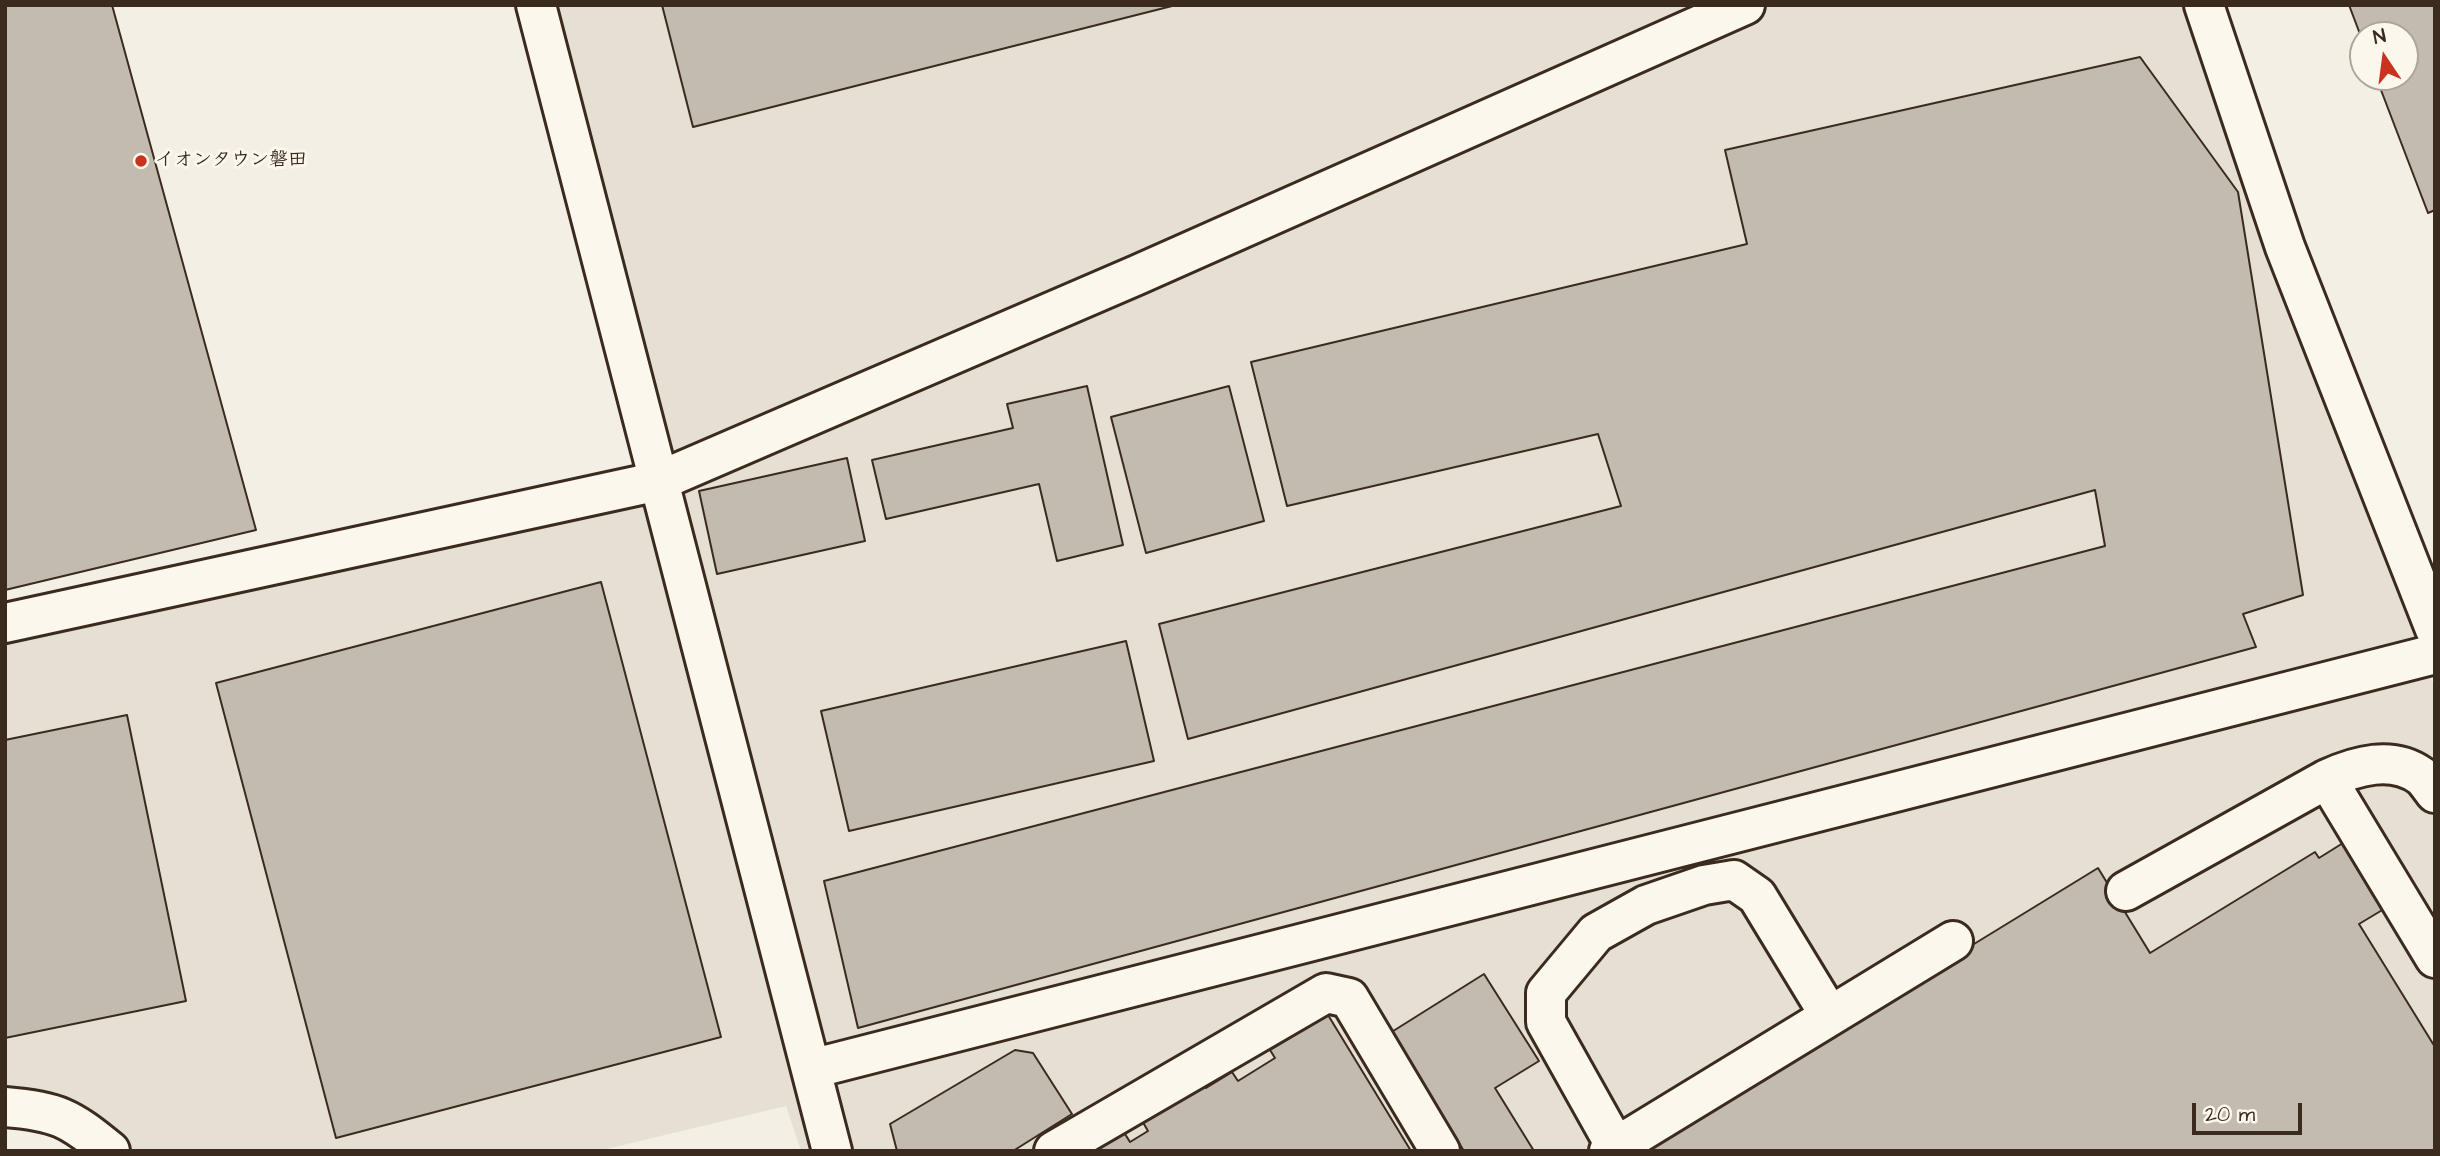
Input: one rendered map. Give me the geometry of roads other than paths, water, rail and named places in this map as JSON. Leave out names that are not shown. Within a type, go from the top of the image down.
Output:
[{"type":"street","points":[[536,5],[832,1151]]},
{"type":"street","points":[[5,623],[659,481],[1137,275],[1745,5]]},
{"type":"street","points":[[2204,5],[2285,247],[2424,570],[2435,629]]},
{"type":"street","points":[[811,1069],[2435,654]]},
{"type":"street","points":[[2126,891],[2327,779],[2353,768],[2393,764],[2421,776],[2435,793]]},
{"type":"street","points":[[2327,779],[2435,958]]},
{"type":"street","points":[[1830,1016],[1757,896],[1734,880],[1704,885],[1646,905],[1596,933],[1546,993],[1546,1022],[1613,1149],[1954,942]]},
{"type":"street","points":[[1054,1151],[1326,993],[1349,998],[1440,1151]]},
{"type":"street","points":[[5,1107],[42,1110],[78,1124],[110,1151]]},
{"type":"place","name":"イオンタウン磐田","points":[[141,161]]}]
